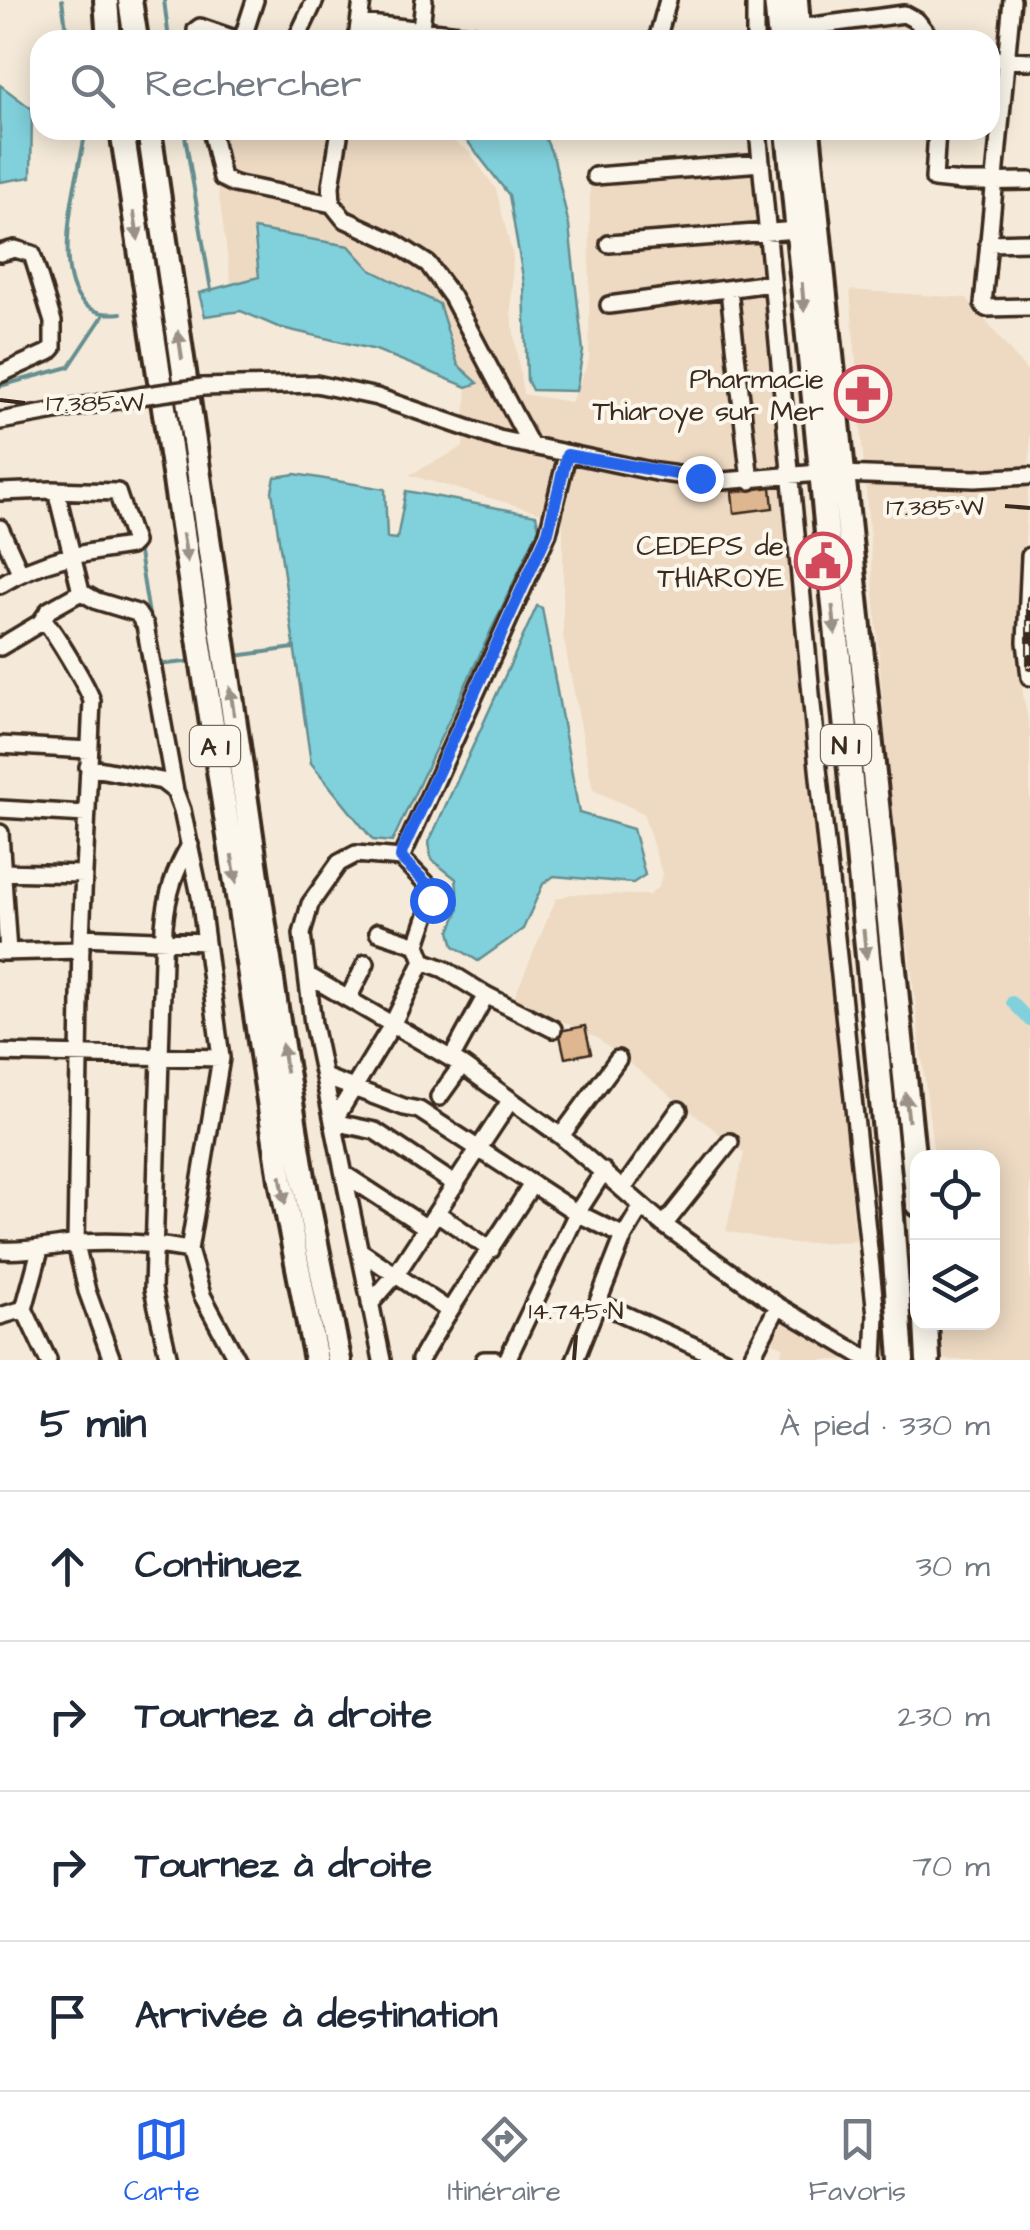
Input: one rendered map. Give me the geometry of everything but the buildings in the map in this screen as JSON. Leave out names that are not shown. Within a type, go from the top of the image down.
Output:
[{"type":"highway","points":[[106,0],[109,30]]},
{"type":"highway","points":[[130,0],[134,30]]},
{"type":"highway","points":[[776,0],[789,30]]},
{"type":"highway","points":[[793,30],[796,0]]},
{"type":"highway","name":"A 1","points":[[124,140],[281,1180],[316,1360]]},
{"type":"highway","name":"A 1","points":[[150,140],[277,1015],[303,1178],[339,1360]]},
{"type":"highway","name":"N 1","points":[[789,140],[911,1150]]},
{"type":"highway","name":"N 1","points":[[809,140],[830,473],[902,1360]]},
{"type":"highway","points":[[926,1330],[928,1360]]},
{"type":"street","points":[[244,30],[255,0]]},
{"type":"street","points":[[301,30],[315,0]]},
{"type":"street","points":[[358,30],[362,0]]},
{"type":"street","points":[[421,29],[424,0]]},
{"type":"street","points":[[660,30],[668,0]]},
{"type":"street","points":[[755,0],[756,30]]},
{"type":"street","points":[[1000,51],[1012,0]]},
{"type":"street","points":[[823,30],[904,14],[924,30]]},
{"type":"street","points":[[400,30],[429,30]]},
{"type":"street","points":[[1000,60],[1030,61]]},
{"type":"street","points":[[213,140],[222,178],[234,184],[332,204]]},
{"type":"street","points":[[338,140],[332,204],[344,219],[394,242],[428,264],[452,297],[531,446]]},
{"type":"street","points":[[307,975],[456,1062],[562,1136],[664,1225],[778,1306],[872,1360],[876,1315],[820,786],[759,140]]},
{"type":"street","points":[[936,140],[934,178],[962,182],[1030,180]]},
{"type":"street","points":[[995,140],[984,307],[1030,308]]},
{"type":"street","points":[[595,176],[761,163]]},
{"type":"street","points":[[609,244],[797,230]]},
{"type":"street","points":[[988,243],[1030,242]]},
{"type":"street","points":[[0,253],[16,248],[32,254],[54,328],[54,348],[0,374]]},
{"type":"street","points":[[609,305],[770,284]]},
{"type":"street","points":[[729,290],[750,481]]},
{"type":"street","points":[[0,421],[203,388],[316,384],[377,396],[487,436],[656,472],[723,481],[830,473],[975,479],[1030,476]]},
{"type":"street","points":[[401,858],[548,532],[567,455]]},
{"type":"street","points":[[52,490],[57,494],[81,592],[96,601],[137,612],[145,624],[175,790],[190,844],[220,1058],[190,1250],[202,1295],[237,1360]]},
{"type":"street","points":[[0,492],[117,492],[134,538],[130,546],[40,563],[0,585]]},
{"type":"street","points":[[0,528],[20,572]]},
{"type":"street","points":[[1030,556],[1030,677]]},
{"type":"street","points":[[0,647],[44,620],[48,610],[81,592]]},
{"type":"street","points":[[44,620],[88,685],[92,701],[81,943],[76,1244],[87,1291],[112,1360]]},
{"type":"street","points":[[0,745],[89,758],[162,781],[175,790]]},
{"type":"street","points":[[0,808],[86,814]]},
{"type":"street","points":[[0,833],[4,952],[81,943],[206,942]]},
{"type":"street","points":[[169,1360],[153,1288],[164,940],[166,896],[190,844]]},
{"type":"street","points":[[333,1122],[392,1025],[420,953],[432,900],[426,883],[401,858],[356,854],[339,863],[310,904],[302,934],[324,1077],[333,1122],[344,1174],[370,1304],[385,1358]]},
{"type":"street","points":[[2,872],[84,874]]},
{"type":"street","points":[[378,932],[420,953],[486,996],[553,1030]]},
{"type":"street","points":[[348,999],[366,962]]},
{"type":"street","points":[[438,1097],[486,996]]},
{"type":"street","points":[[0,1053],[220,1058]]},
{"type":"street","points":[[562,1136],[618,1059]]},
{"type":"street","points":[[324,1077],[404,1108],[419,1110],[578,1213],[624,1236]]},
{"type":"street","points":[[370,1304],[396,1274],[510,1102]]},
{"type":"street","points":[[623,1189],[679,1110]]},
{"type":"street","points":[[333,1122],[389,1138],[456,1185]]},
{"type":"street","points":[[664,1225],[730,1142]]},
{"type":"street","points":[[506,1360],[578,1213],[604,1171]]},
{"type":"street","points":[[344,1174],[427,1228]]},
{"type":"street","points":[[420,1360],[448,1310],[532,1184]]},
{"type":"street","points":[[576,1360],[624,1236],[642,1206]]},
{"type":"street","points":[[437,1214],[491,1250]]},
{"type":"street","points":[[0,1250],[40,1250],[76,1244],[156,1244],[190,1250]]},
{"type":"street","points":[[40,1250],[24,1309],[48,1360]]},
{"type":"street","points":[[359,1250],[448,1310]]},
{"type":"street","points":[[599,1304],[725,1360]]},
{"type":"street","points":[[750,1360],[778,1306]]},
{"type":"street","points":[[0,1316],[24,1309]]},
{"type":"street","points":[[484,1360],[494,1360]]},
{"type":"shaded area","points":[[211,140],[451,140],[469,151],[496,189],[513,257],[511,312],[523,394],[571,402],[589,360],[590,172],[750,162],[856,1241],[792,1244],[726,1231],[744,1153],[597,1038],[514,998],[556,899],[571,894],[649,895],[659,886],[662,874],[643,813],[593,790],[563,636],[563,519],[409,475],[463,447],[467,387],[477,383],[458,365],[439,304],[371,270],[349,246],[252,235],[259,277],[231,284]]},
{"type":"shaded area","points":[[850,290],[967,298],[1030,375],[1030,458],[1019,639],[1030,730],[1030,1360],[944,1360],[942,1330],[1000,1330],[1000,1150],[933,1150],[890,796]]},
{"type":"shaded area","points":[[779,1314],[849,1360],[777,1360],[784,1348],[768,1339]]},
{"type":"water","points":[[0,85],[30,108],[32,140],[31,177],[0,182]]},
{"type":"water","points":[[465,140],[546,140],[569,226],[583,351],[576,391],[532,390],[527,380],[524,283],[509,195]]},
{"type":"water","points":[[254,229],[349,246],[371,270],[439,304],[458,365],[478,383],[467,387],[376,350],[278,327],[241,311],[205,316],[199,293],[259,277]]},
{"type":"water","points":[[295,474],[385,489],[387,538],[397,539],[406,491],[536,515],[539,528],[392,842],[373,840],[311,763],[272,491],[275,477]]},
{"type":"water","points":[[537,606],[542,608],[579,813],[633,829],[645,875],[633,883],[554,876],[543,884],[523,929],[478,961],[454,946],[450,931],[459,909],[456,879],[431,859],[429,842]]},
{"type":"waterway","points":[[62,0],[66,30]]},
{"type":"waterway","points":[[164,0],[168,30]]},
{"type":"waterway","points":[[84,140],[70,218],[70,275],[78,297],[95,311],[121,313]]},
{"type":"waterway","points":[[186,140],[211,290]]},
{"type":"waterway","points":[[0,386],[69,367],[103,316]]},
{"type":"waterway","points":[[138,547],[150,621]]},
{"type":"waterway","points":[[235,656],[294,648]]},
{"type":"waterway","points":[[156,665],[196,661]]},
{"type":"waterway","points":[[1012,1002],[1030,1021]]},
{"type":"railway","points":[[1030,599],[1030,667]]},
{"type":"place","name":"Pharmacie Thiaroye sur Mer","points":[[863,394]]},
{"type":"place","name":"CEDEPS de THIAROYE","points":[[823,561]]},
{"type":"route","points":[[432,900],[426,883],[401,858],[402,851],[548,532],[567,455],[700,478]]}]
